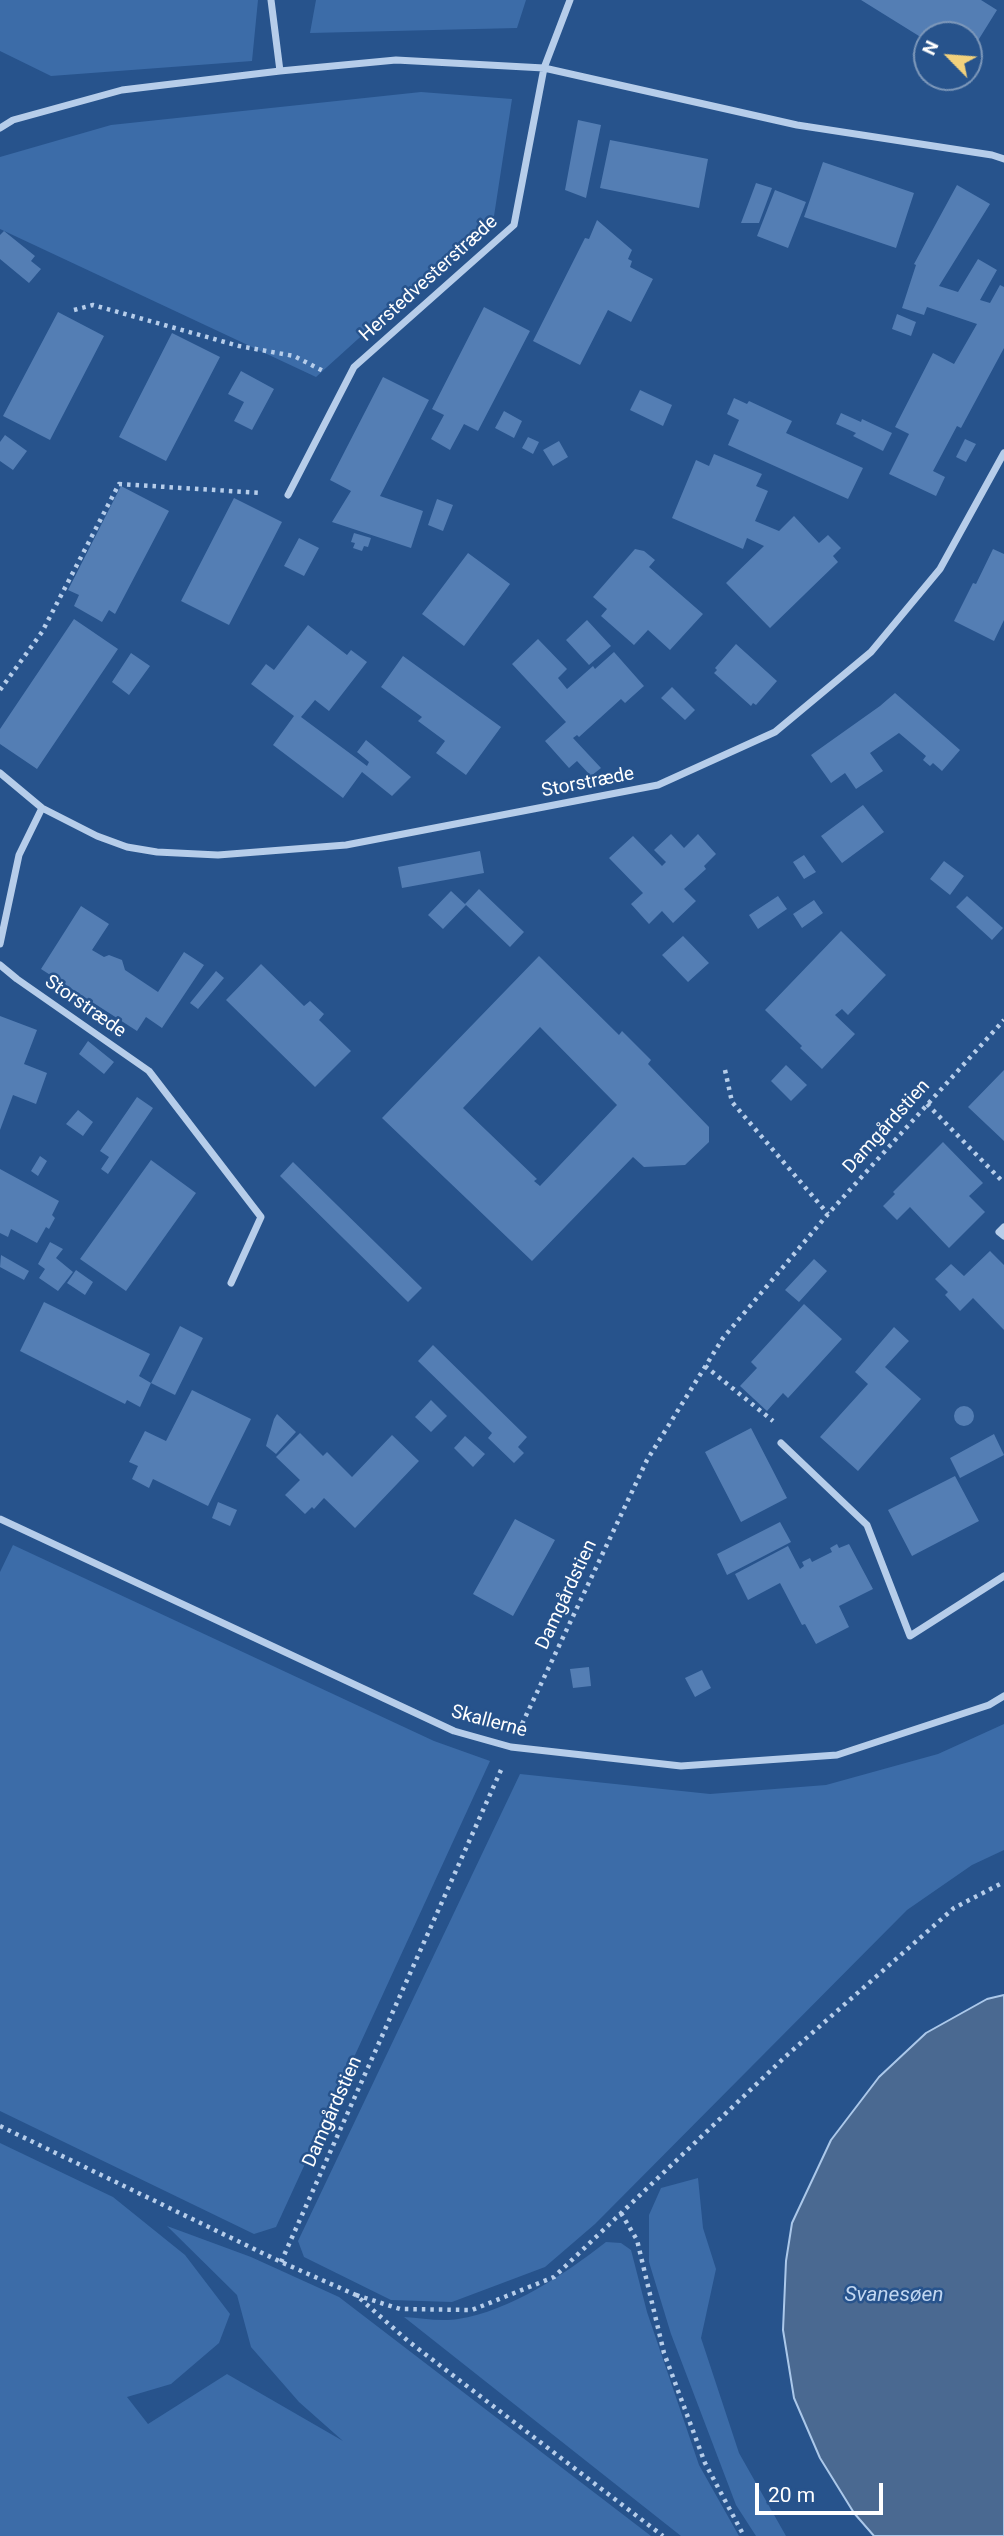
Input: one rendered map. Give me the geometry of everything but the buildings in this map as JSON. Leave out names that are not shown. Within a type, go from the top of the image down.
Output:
[{"type":"street","points":[[271,0],[280,71]]},
{"type":"street","name":"Herstedvesterstræde","points":[[288,495],[354,367],[514,225],[544,68],[570,0]]},
{"type":"street","points":[[0,128],[13,120],[122,90],[397,60],[544,68],[797,125],[1004,159]]},
{"type":"street","name":"Storstræde","points":[[0,774],[42,808],[97,836],[127,847],[157,852],[218,855],[346,845],[658,785],[775,732],[871,652],[940,569],[1004,453]]},
{"type":"street","points":[[0,944],[19,855],[42,808]]},
{"type":"street","name":"Storstræde","points":[[0,965],[149,1071],[261,1217],[231,1283]]},
{"type":"street","points":[[1004,1227],[999,1232],[1004,1236]]},
{"type":"street","points":[[781,1444],[867,1525],[910,1636],[1004,1576]]},
{"type":"street","name":"Skallerne","points":[[0,1519],[454,1731],[512,1747],[681,1766],[838,1755],[989,1704],[1004,1696]]},
{"type":"path","points":[[74,310],[93,305],[239,346],[294,356],[346,383]]},
{"type":"path","points":[[0,690],[43,632],[119,484],[288,495]]},
{"type":"path","name":"Damgårdstien","points":[[281,2262],[512,1747],[647,1460],[723,1338],[828,1214],[1004,1020]]},
{"type":"path","points":[[725,1070],[732,1102],[828,1214]]},
{"type":"path","points":[[927,1104],[1004,1183]]},
{"type":"path","points":[[705,1366],[779,1426],[781,1444]]},
{"type":"path","points":[[0,2126],[281,2262],[356,2295],[400,2309],[472,2310],[554,2277],[786,2056],[954,1908],[1004,1882]]},
{"type":"path","points":[[621,2213],[637,2240],[664,2353],[705,2463],[744,2536]]},
{"type":"path","points":[[356,2295],[408,2341],[663,2536]]},
{"type":"shaded area","points":[[0,0],[258,0],[252,61],[51,76],[0,51]]},
{"type":"shaded area","points":[[316,0],[526,0],[517,28],[310,33]]},
{"type":"shaded area","points":[[421,92],[512,99],[494,216],[316,377],[0,229],[0,157],[111,125]]},
{"type":"shaded area","points":[[13,1545],[434,1741],[490,1761],[276,2227],[254,2234],[0,2111],[0,1572]]},
{"type":"shaded area","points":[[1004,1724],[1004,1850],[972,1865],[907,1910],[595,2224],[545,2267],[452,2302],[391,2300],[304,2257],[298,2241],[520,1774],[710,1794],[826,1785],[938,1754]]},
{"type":"shaded area","points":[[0,2143],[113,2197],[185,2255],[230,2314],[219,2343],[171,2384],[127,2397],[148,2424],[227,2374],[343,2441],[299,2402],[251,2347],[237,2295],[167,2226],[251,2257],[339,2297],[651,2536],[0,2536]]},
{"type":"shaded area","points":[[698,2178],[703,2228],[716,2269],[701,2338],[739,2453],[786,2536],[756,2536],[736,2505],[671,2334],[649,2262],[649,2215],[661,2188]]},
{"type":"shaded area","points":[[606,2242],[621,2243],[631,2250],[647,2312],[699,2465],[739,2536],[681,2536],[404,2317],[451,2320],[497,2308],[536,2290]]},
{"type":"water","name":"Svanesøen","points":[[1004,1995],[1004,2536],[874,2536],[854,2513],[820,2458],[794,2398],[783,2330],[786,2261],[792,2223],[831,2140],[879,2077],[926,2033],[987,1999]]}]
